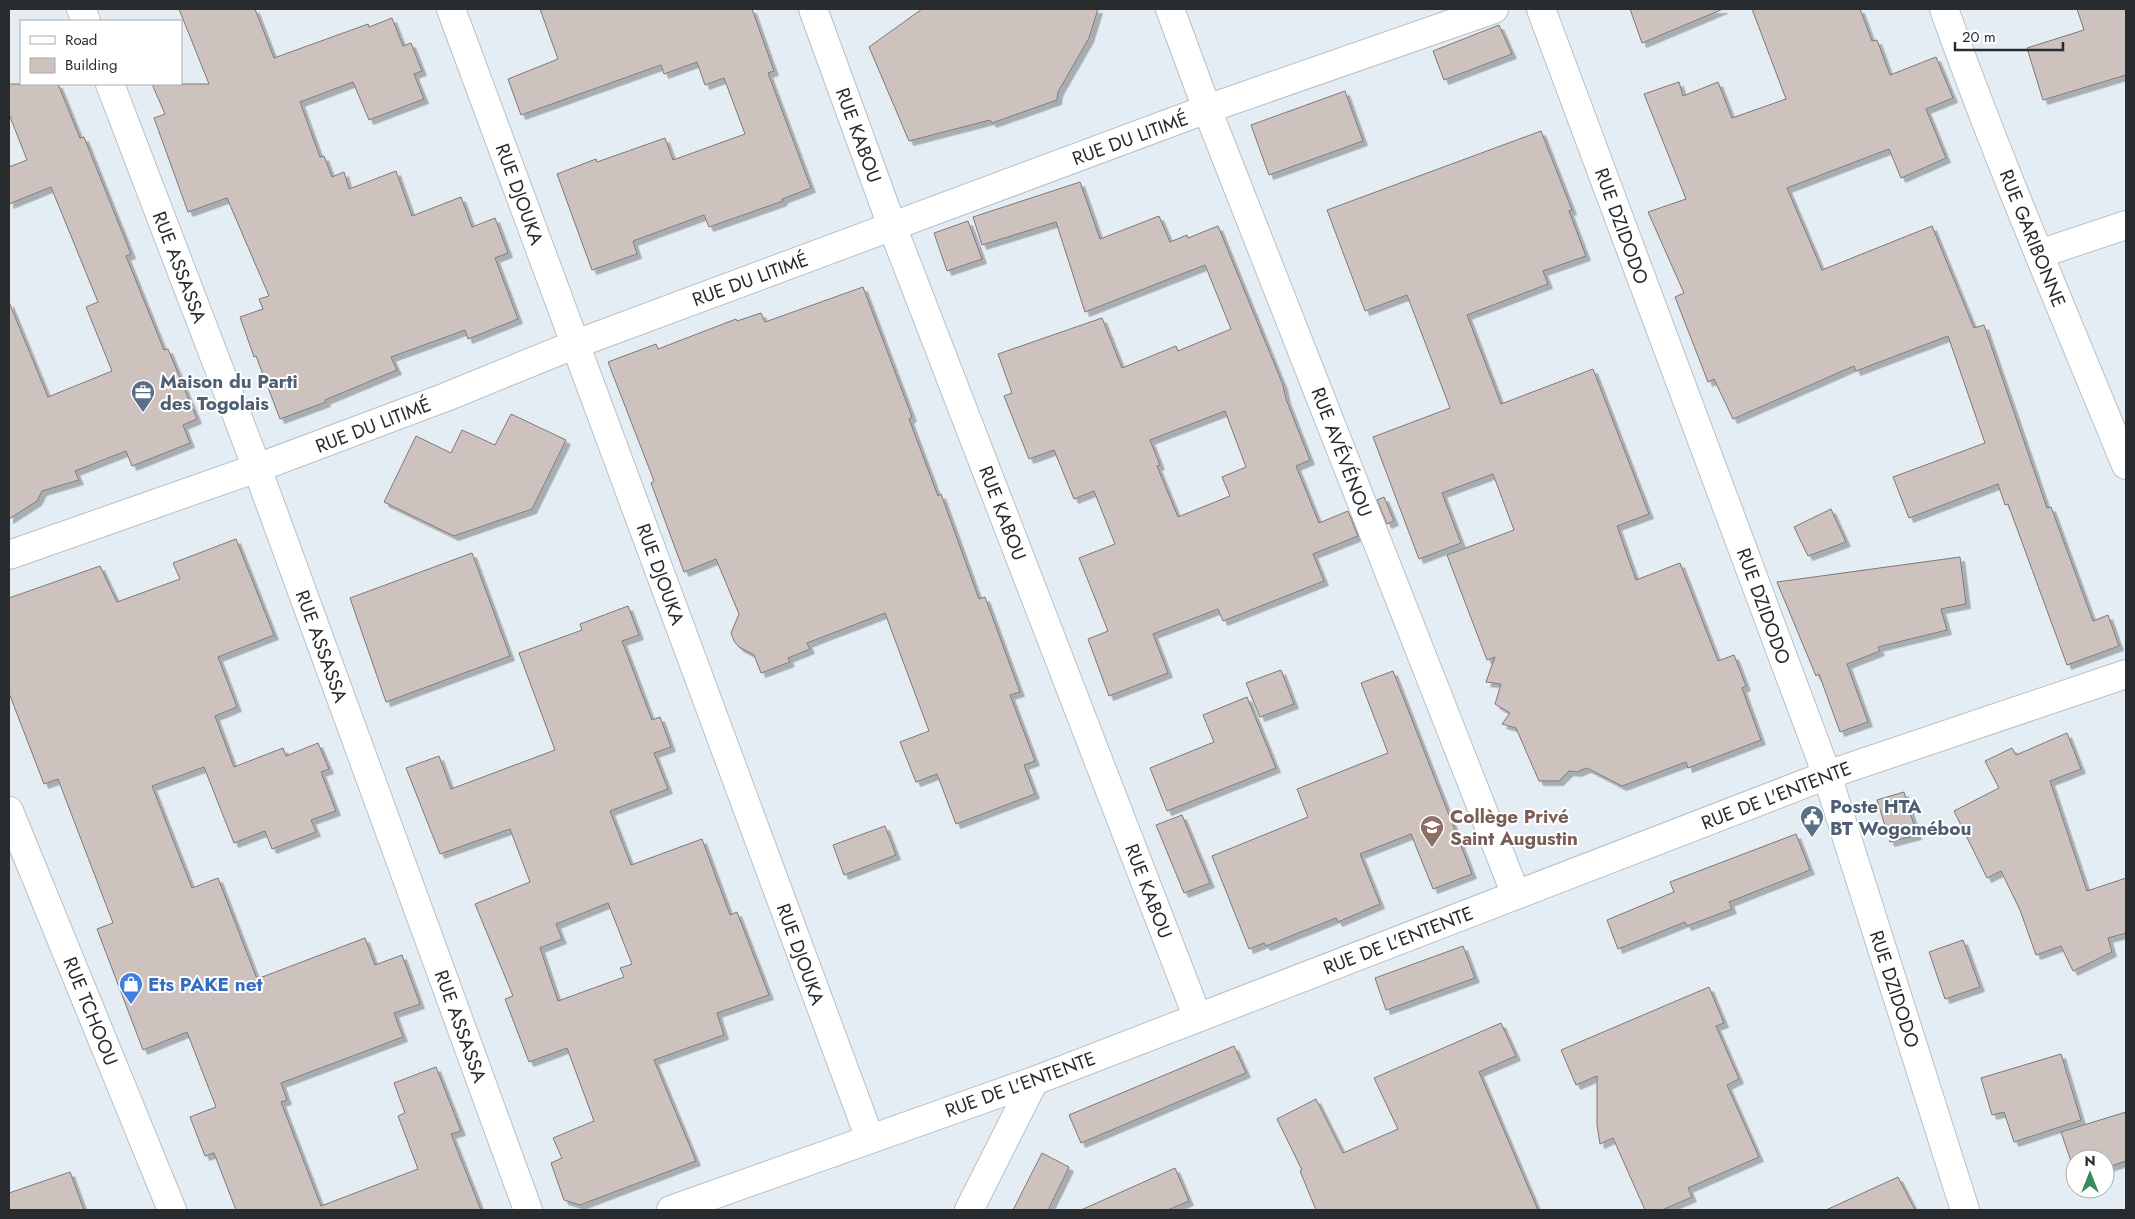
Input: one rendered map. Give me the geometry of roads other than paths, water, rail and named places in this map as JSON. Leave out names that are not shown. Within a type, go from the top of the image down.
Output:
[{"type":"street","name":"RUE DJOUKA","points":[[450,9],[870,1139]]},
{"type":"street","name":"RUE KABOU","points":[[813,9],[892,226],[1197,1016]]},
{"type":"street","name":"RUE AVÉVÉNOU","points":[[1170,9],[1207,109],[1516,895]]},
{"type":"street","name":"RUE DU LITIMÉ","points":[[9,556],[257,468],[446,397],[576,344],[1207,109],[1494,9]]},
{"type":"street","name":"RUE DZIDODO","points":[[1541,9],[1827,775],[1965,1210]]},
{"type":"street","name":"RUE GARIBONNE","points":[[1944,9],[2039,254],[2126,465]]},
{"type":"street","name":"RUE ASSASSA","points":[[110,85],[257,468],[528,1210]]},
{"type":"street","points":[[2039,254],[2126,225]]},
{"type":"street","name":"RUE DE L'ENTENTE","points":[[672,1210],[1034,1081],[1197,1016],[1827,775],[2126,674]]},
{"type":"street","name":"RUE TCHOOU","points":[[9,811],[172,1210]]},
{"type":"street","points":[[970,1210],[1034,1081]]},
{"type":"place","name":"Maison du Parti des Togolais","points":[[143,413]]},
{"type":"place","name":"Poste HTA BT Wogomébou","points":[[1812,838]]},
{"type":"place","name":"Collège Privé Saint Augustin","points":[[1432,848]]},
{"type":"place","name":"Ets PAKE net","points":[[131,1005]]}]
